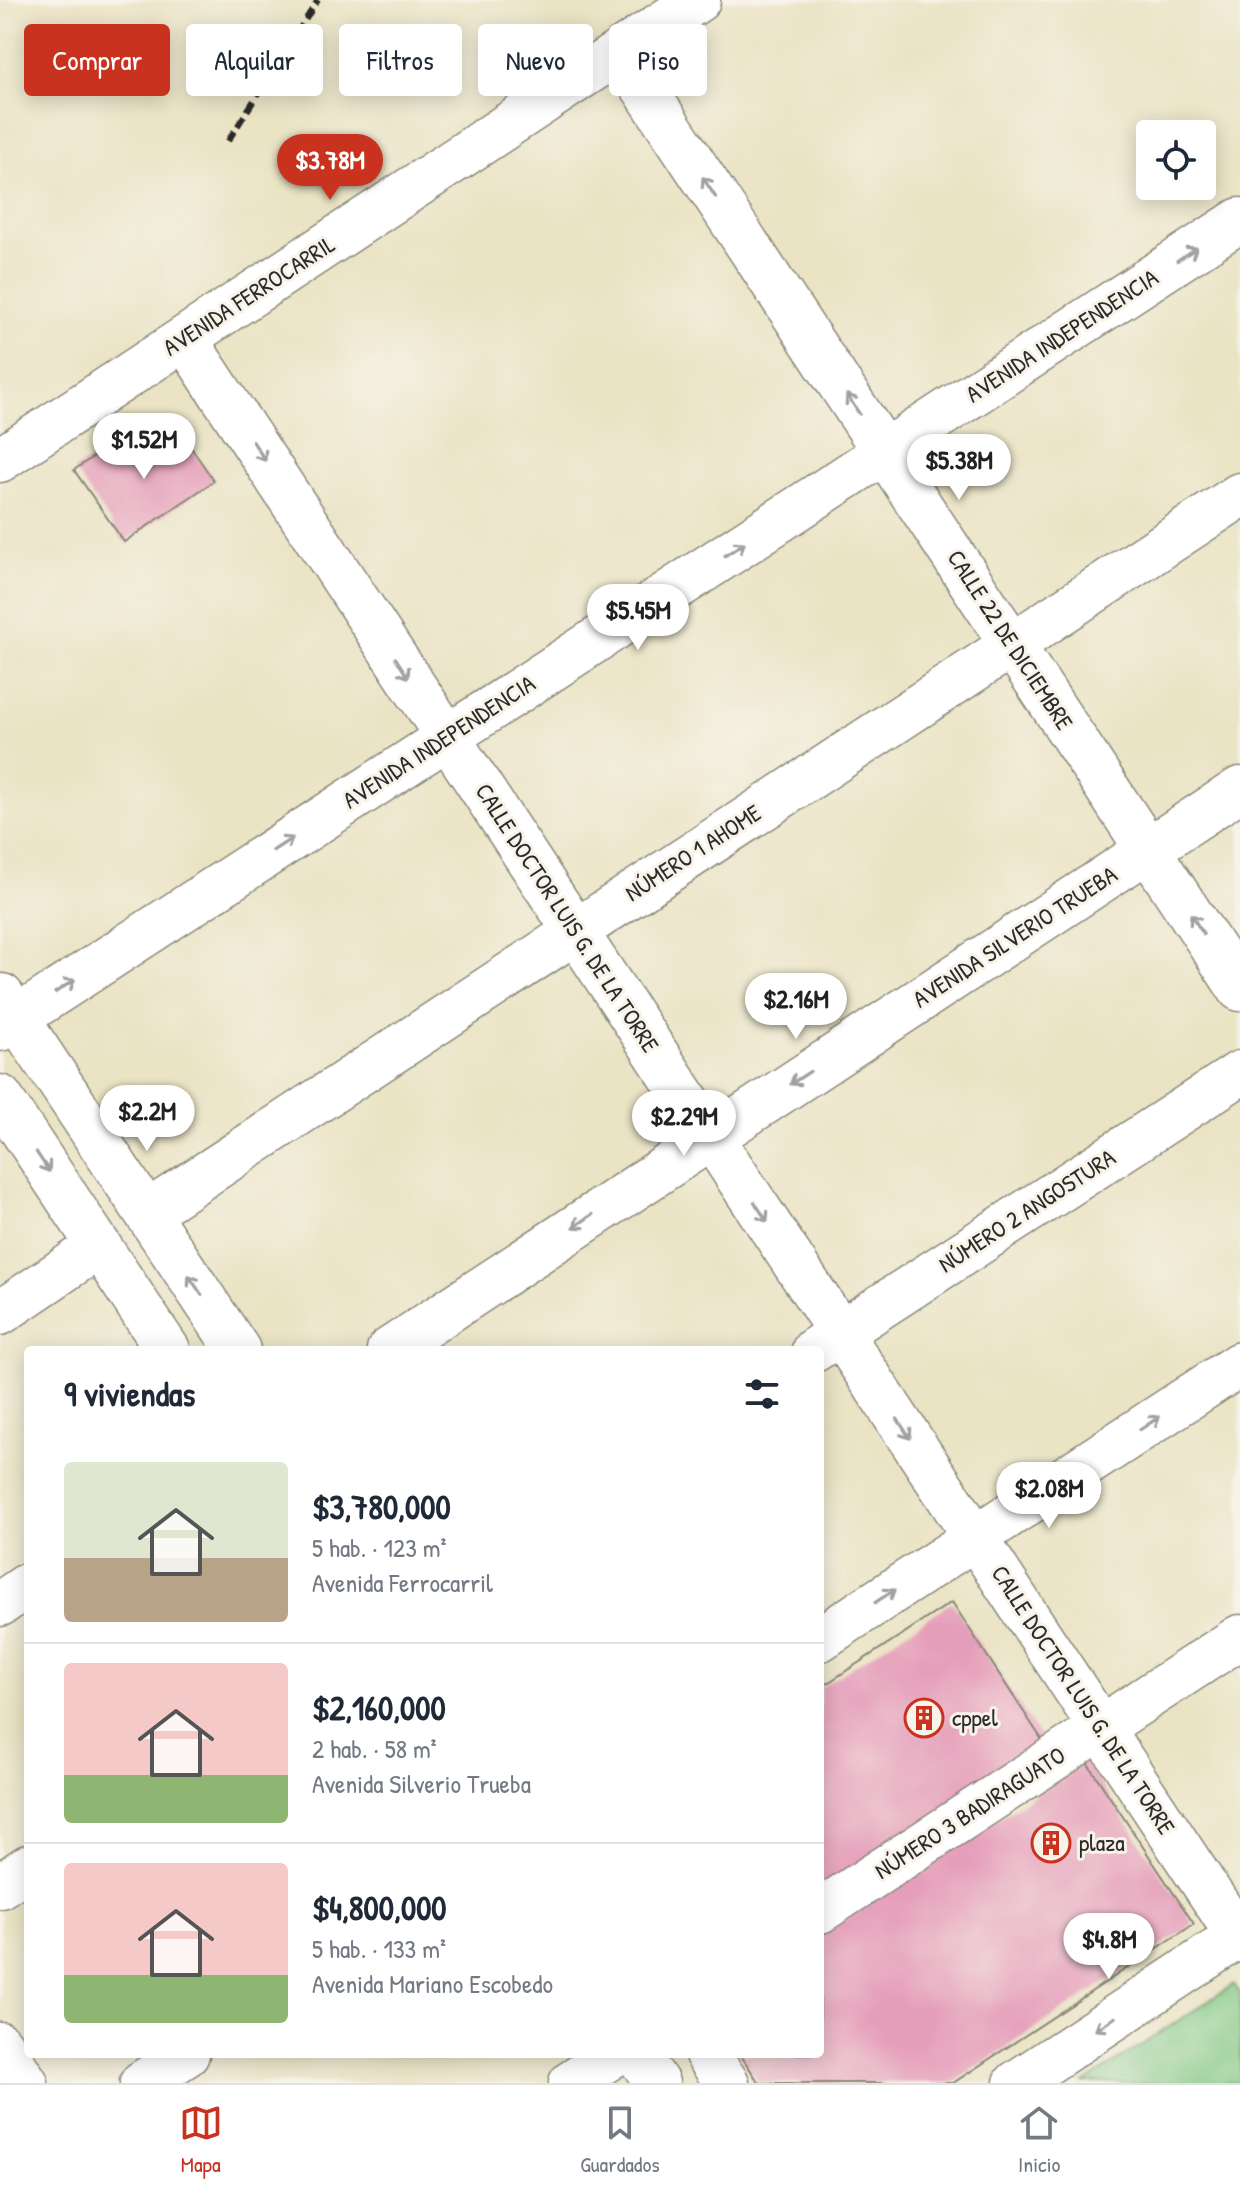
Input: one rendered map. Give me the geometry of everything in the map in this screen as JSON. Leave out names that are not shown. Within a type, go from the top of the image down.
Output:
[{"type":"street","name":"AVENIDA FERROCARRIL","points":[[662,24],[698,0]]},
{"type":"street","name":"AVENIDA FERROCARRIL","points":[[0,460],[609,59]]},
{"type":"street","name":"CALLE 22 DE DICIEMBRE","points":[[649,96],[1240,989]]},
{"type":"street","name":"AVENIDA INDEPENDENCIA","points":[[6,1013],[447,736],[1240,220]]},
{"type":"street","name":"CALLE DOCTOR LUIS G. DE LA TORRE","points":[[185,339],[711,1137],[827,1341],[975,1537],[1239,1937]]},
{"type":"street","name":"NÚMERO 1 AHOME","points":[[147,1213],[1240,495]]},
{"type":"street","name":"AVENIDA SILVERIO TRUEBA","points":[[395,1346],[1240,789]]},
{"type":"street","points":[[6,1013],[147,1213],[235,1346]]},
{"type":"street","name":"NÚMERO 2 ANGOSTURA","points":[[827,1341],[1240,1073]]},
{"type":"street","points":[[0,1097],[165,1346]]},
{"type":"street","points":[[0,1313],[99,1246]]},
{"type":"street","points":[[824,1636],[1240,1364]]},
{"type":"street","points":[[0,1604],[24,1588]]},
{"type":"street","name":"NÚMERO 3 BADIRAGUATO","points":[[824,1908],[1240,1637]]},
{"type":"street","points":[[0,1886],[24,1870]]},
{"type":"street","points":[[1016,2083],[1239,1937]]},
{"type":"street","points":[[0,2044],[26,2083]]},
{"type":"street","points":[[142,2083],[181,2058]]},
{"type":"street","points":[[571,2083],[609,2058]]},
{"type":"street","points":[[640,2058],[657,2083]]},
{"type":"street","points":[[710,2058],[727,2083]]},
{"type":"green space","points":[[1234,1984],[1240,1993],[1240,2083],[1084,2083]]},
{"type":"building","points":[[175,424],[214,481],[124,542],[74,470],[115,442],[125,458]]},
{"type":"building","name":"cppel","points":[[952,1602],[1048,1749],[824,1893],[824,1685]]},
{"type":"building","name":"plaza","points":[[1086,1761],[1194,1924],[953,2083],[759,2083],[743,2058],[824,2058],[824,1933]]},
{"type":"railway","points":[[228,141],[318,0]]},
{"type":"place","name":"cppel","points":[[924,1718]]},
{"type":"place","name":"plaza","points":[[1051,1843]]}]
